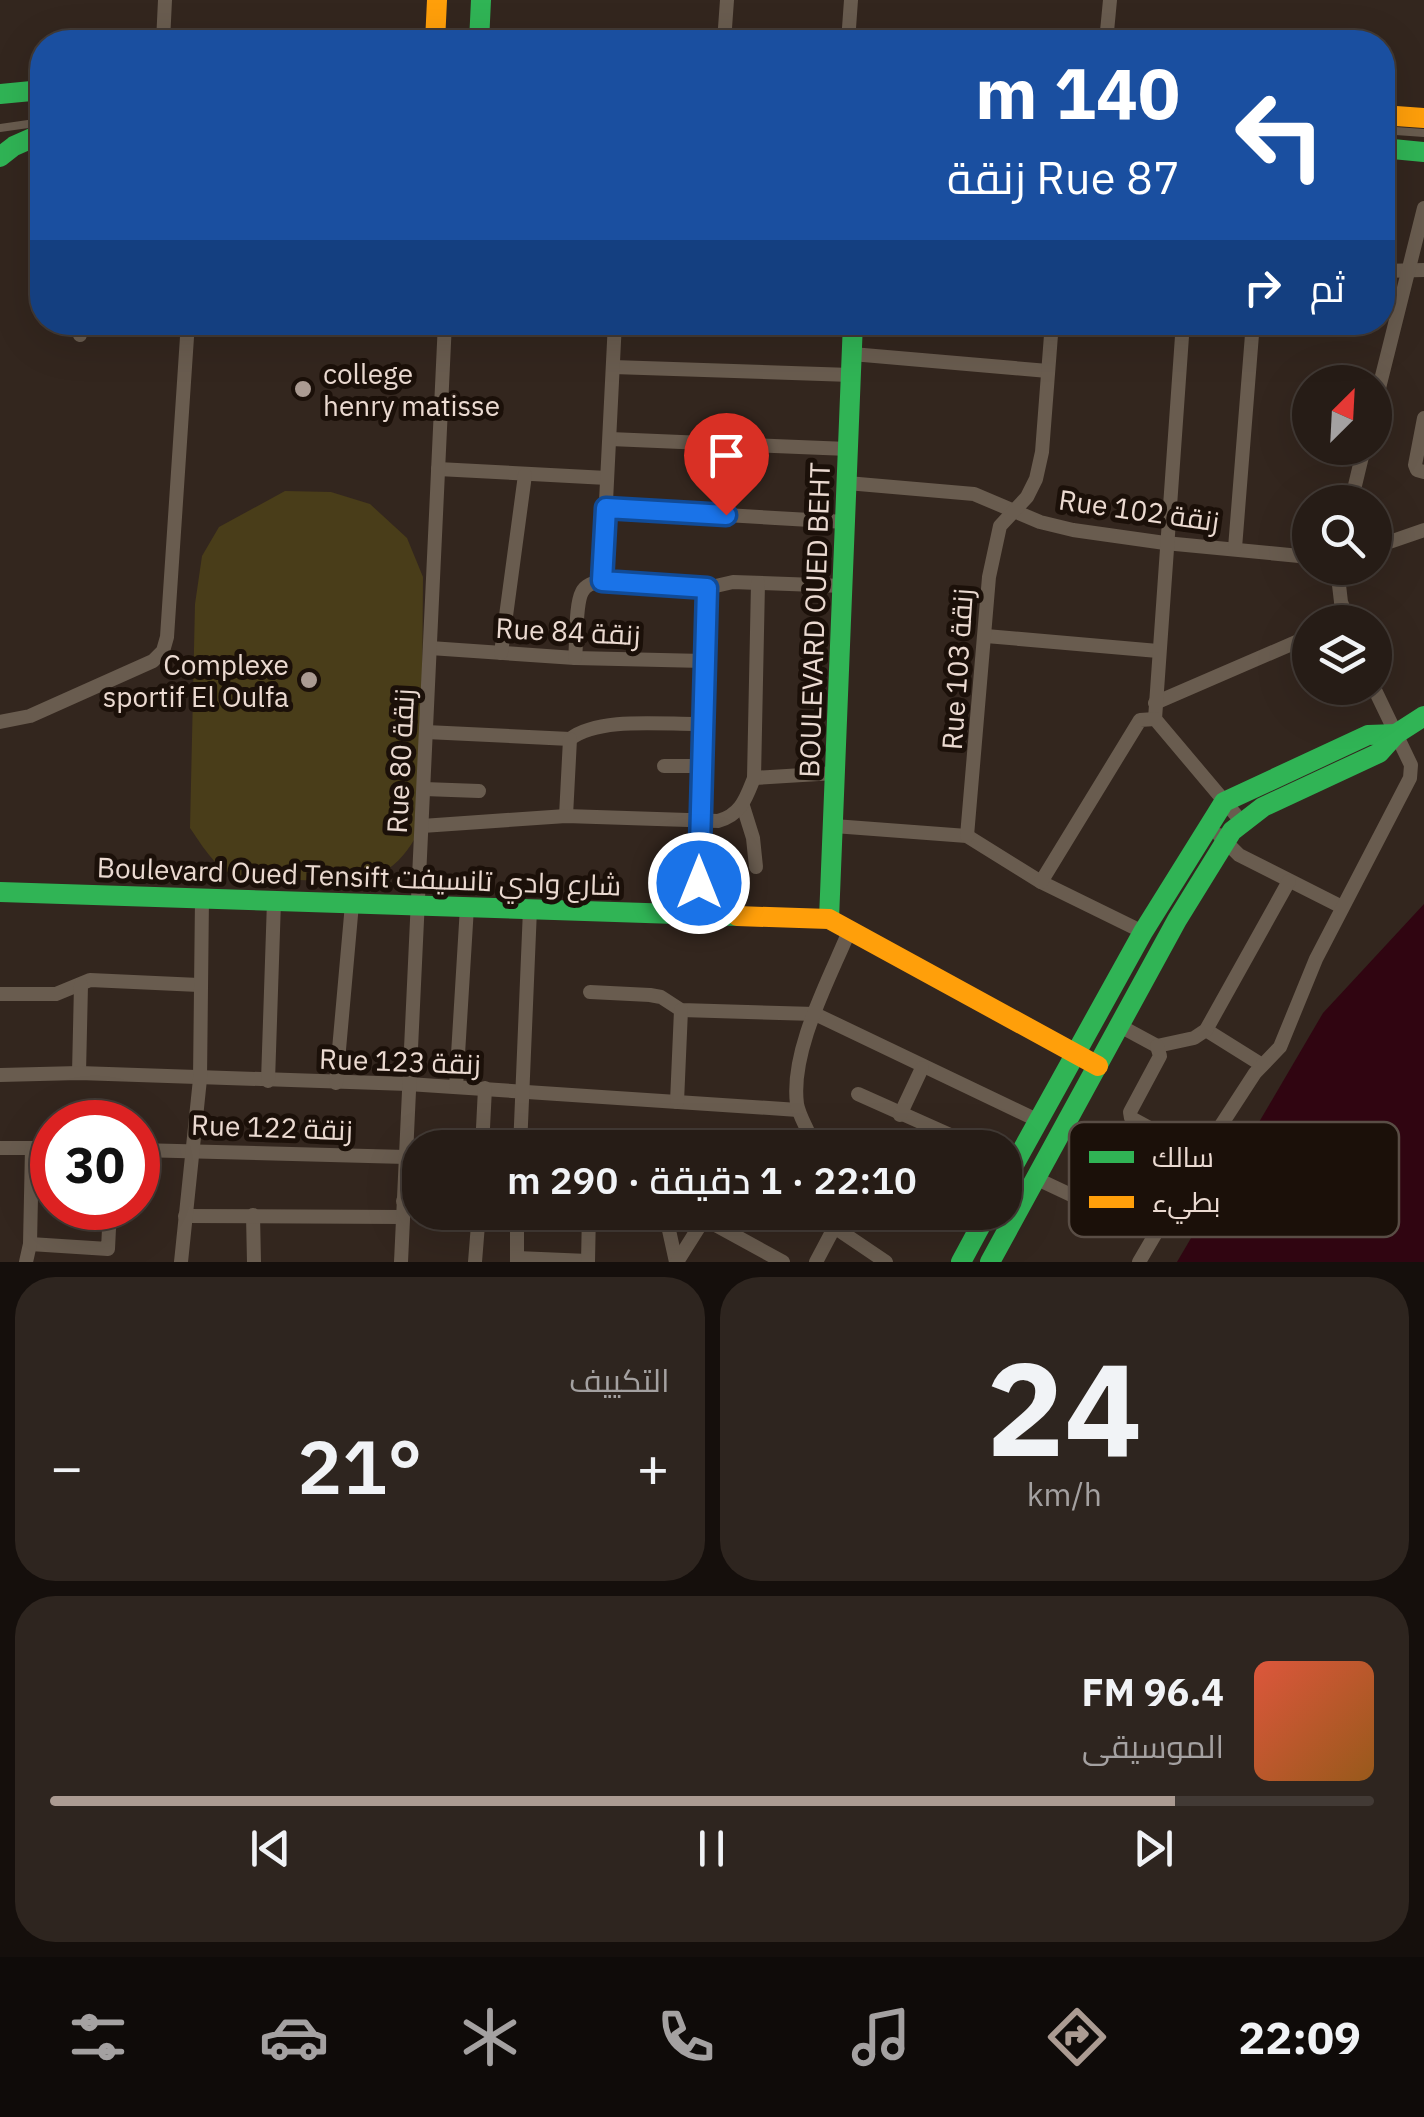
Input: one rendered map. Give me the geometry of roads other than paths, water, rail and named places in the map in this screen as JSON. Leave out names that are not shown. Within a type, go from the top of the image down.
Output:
[{"type":"street","points":[[164,30],[165,0]]},
{"type":"street","points":[[435,30],[437,0]]},
{"type":"street","points":[[479,30],[481,0]]},
{"type":"street","points":[[725,30],[727,0]]},
{"type":"street","points":[[849,30],[851,0]]},
{"type":"street","points":[[1107,30],[1110,0]]},
{"type":"street","points":[[0,94],[30,91]]},
{"type":"street","points":[[1395,116],[1424,118]]},
{"type":"street","points":[[0,140],[30,133]]},
{"type":"street","points":[[0,157],[30,137]]},
{"type":"street","points":[[1395,149],[1424,152]]},
{"type":"street","points":[[1395,322],[1424,208]]},
{"type":"street","points":[[1395,272],[1424,270]]},
{"type":"street","points":[[0,722],[30,716],[153,661],[163,651],[187,335]]},
{"type":"street","name":"Rue 80 زنقة","points":[[407,1130],[444,335]]},
{"type":"street","points":[[602,581],[614,335]]},
{"type":"street","name":"BOULEVARD OUED BEHT","points":[[829,919],[852,335]]},
{"type":"street","name":"Rue 103 زنقة","points":[[967,836],[989,578],[1000,526],[1028,497],[1036,479],[1042,452],[1051,335]]},
{"type":"street","points":[[1182,335],[1155,719],[1241,821]]},
{"type":"street","points":[[1235,548],[1251,335]]},
{"type":"street","points":[[1384,365],[1392,335]]},
{"type":"street","points":[[612,368],[851,365],[1048,370]]},
{"type":"street","points":[[1424,418],[1415,465],[1424,472]]},
{"type":"street","points":[[610,438],[848,448]]},
{"type":"street","points":[[438,469],[607,478]]},
{"type":"street","points":[[501,653],[524,475]]},
{"type":"street","name":"Rue 102 زنقة","points":[[847,483],[974,494],[1040,522],[1072,530],[1292,555]]},
{"type":"street","points":[[606,508],[845,522]]},
{"type":"street","points":[[1392,541],[1424,530]]},
{"type":"street","points":[[576,658],[582,590],[590,584],[602,581],[707,588],[732,582],[842,586]]},
{"type":"street","points":[[422,826],[566,816],[725,820],[744,806],[754,778],[758,583]]},
{"type":"street","points":[[699,915],[707,588]]},
{"type":"street","points":[[986,636],[1158,651]]},
{"type":"street","points":[[1155,703],[1292,644]]},
{"type":"street","name":"Rue 84 زنقة","points":[[430,648],[576,658],[704,661]]},
{"type":"street","points":[[1224,1122],[1262,1065],[1280,1047],[1316,959],[1410,778],[1412,765],[1382,705]]},
{"type":"street","points":[[991,1262],[1224,841],[1241,821],[1308,785],[1379,754],[1396,734],[1424,716]]},
{"type":"street","points":[[1041,882],[1135,725],[1140,720],[1155,719]]},
{"type":"street","points":[[426,732],[570,739],[580,731],[608,726],[703,724]]},
{"type":"street","points":[[1022,1142],[1143,932],[1224,802],[1368,736],[1396,734]]},
{"type":"street","points":[[566,816],[570,739]]},
{"type":"street","points":[[664,766],[701,766]]},
{"type":"street","points":[[754,778],[836,773]]},
{"type":"street","points":[[424,789],[479,791]]},
{"type":"street","points":[[744,806],[754,838],[756,867]]},
{"type":"street","points":[[1209,824],[1239,854],[1342,908]]},
{"type":"street","points":[[834,826],[967,836],[1041,882],[1143,932]]},
{"type":"street","points":[[1120,1026],[1158,1046],[1194,1038],[1206,1030],[1289,881]]},
{"type":"street","name":"Boulevard Oued Tensift شارع وادي تانسيفت","points":[[0,892],[829,919],[1098,1066]]},
{"type":"street","points":[[181,1262],[200,1078],[202,898]]},
{"type":"street","points":[[268,1081],[274,901]]},
{"type":"street","points":[[336,1083],[352,904]]},
{"type":"street","points":[[456,1087],[467,907]]},
{"type":"street","points":[[521,1130],[530,909]]},
{"type":"street","points":[[803,1130],[798,1110],[798,1075],[815,1014],[850,928]]},
{"type":"street","points":[[0,994],[56,994],[90,980],[199,985]]},
{"type":"street","points":[[78,1073],[81,985]]},
{"type":"street","points":[[590,992],[650,994],[681,1010],[815,1014],[1037,1120]]},
{"type":"street","points":[[677,1102],[681,1010]]},
{"type":"street","points":[[1206,1030],[1262,1065]]},
{"type":"street","points":[[1136,1122],[1130,1115],[1160,1056],[1158,1046]]},
{"type":"street","points":[[900,1115],[922,1068]]},
{"type":"street","name":"Rue 123 زنقة","points":[[0,1075],[78,1073],[408,1084],[798,1110]]},
{"type":"street","points":[[483,1130],[485,1088]]},
{"type":"street","points":[[858,1094],[936,1130]]},
{"type":"street","points":[[0,1148],[30,1148]]},
{"type":"street","name":"Rue 122 زنقة","points":[[160,1150],[402,1156]]},
{"type":"street","points":[[1036,1178],[1069,1193]]},
{"type":"street","points":[[252,1215],[254,1262]]},
{"type":"street","points":[[185,1216],[402,1218]]},
{"type":"street","points":[[26,1262],[30,1230]]},
{"type":"street","points":[[30,1244],[88,1256],[108,1249],[111,1230]]},
{"type":"street","name":"Rue 80 زنقة","points":[[400,1262],[402,1230]]},
{"type":"street","points":[[476,1262],[477,1230]]},
{"type":"street","points":[[517,1230],[517,1260],[588,1262],[589,1230]]},
{"type":"street","points":[[670,1230],[676,1262]]},
{"type":"street","points":[[676,1262],[691,1230]]},
{"type":"street","points":[[724,1230],[783,1262]]},
{"type":"street","points":[[816,1262],[833,1230]]},
{"type":"street","points":[[837,1230],[886,1262]]},
{"type":"street","points":[[961,1262],[979,1230]]},
{"type":"street","points":[[1139,1262],[1152,1237]]},
{"type":"lane","points":[[0,104],[30,100]]},
{"type":"lane","points":[[0,128],[30,129]]},
{"type":"lane","points":[[1395,131],[1424,134]]},
{"type":"lane","points":[[1395,139],[1424,142]]},
{"type":"place","name":"college henry matisse","points":[[303,389]]},
{"type":"place","name":"Complexe sportif El Oulfa","points":[[309,680]]}]
